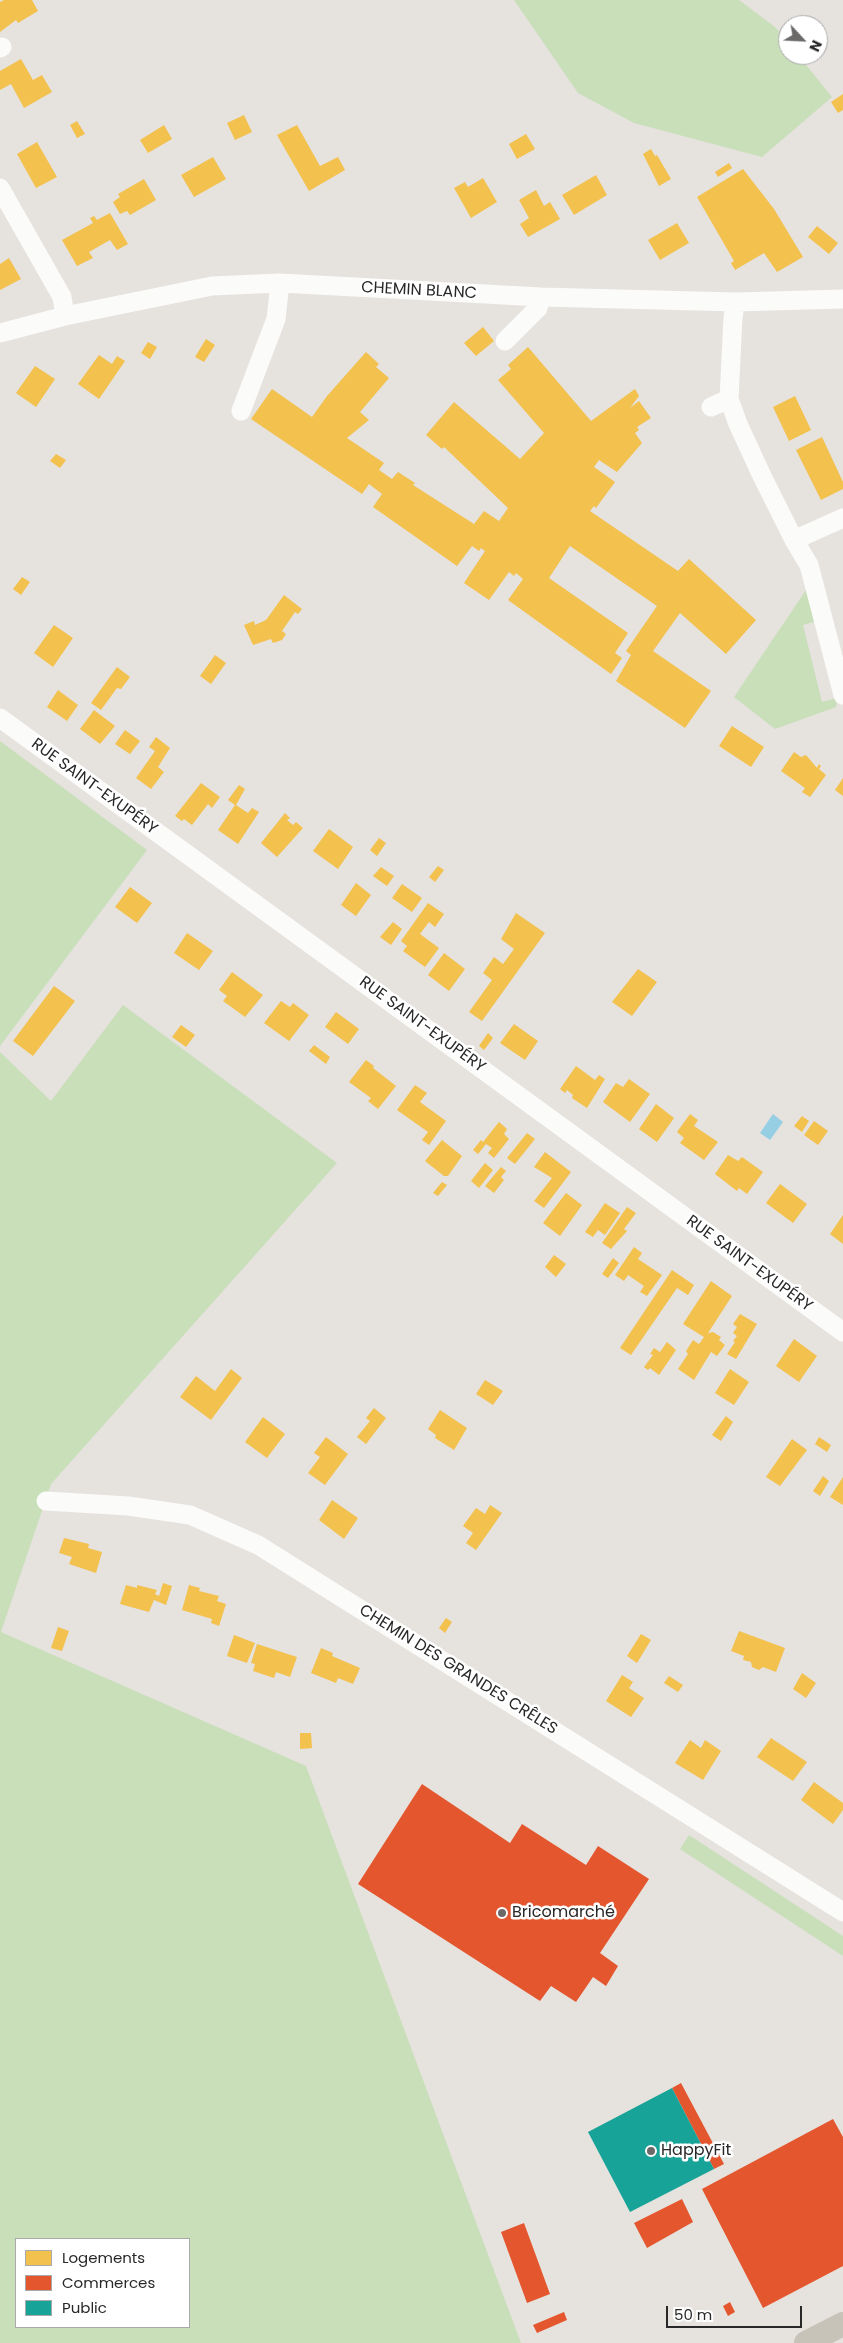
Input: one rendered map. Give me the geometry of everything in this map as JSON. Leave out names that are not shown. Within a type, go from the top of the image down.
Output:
[{"type":"main road","points":[[806,2343],[843,2324]]},
{"type":"street","points":[[0,188],[62,297],[65,316]]},
{"type":"street","points":[[241,411],[276,319],[280,283]]},
{"type":"street","name":"CHEMIN BLANC","points":[[0,333],[65,316],[212,286],[280,283],[541,297],[736,302],[843,299]]},
{"type":"street","points":[[505,341],[538,308],[541,297]]},
{"type":"street","points":[[736,302],[732,317],[729,400],[742,433],[794,540],[809,565],[843,695]]},
{"type":"street","points":[[711,407],[729,400]]},
{"type":"street","points":[[794,540],[843,518]]},
{"type":"street","name":"RUE SAINT-EXUPÉRY","points":[[0,718],[843,1332]]},
{"type":"street","name":"CHEMIN DES GRANDES CRÊLES","points":[[46,1501],[128,1506],[190,1515],[258,1545],[843,1912]]},
{"type":"green space","points":[[514,0],[739,0],[778,30],[778,65],[806,65],[832,97],[762,157],[634,123],[578,93]]},
{"type":"green space","points":[[806,590],[817,621],[803,625],[822,702],[837,698],[836,707],[775,729],[734,697]]},
{"type":"green space","points":[[0,741],[147,850],[0,1046]]},
{"type":"green space","points":[[123,1005],[337,1163],[51,1484],[1,1632],[306,1766],[521,2343],[0,2343],[0,1052],[51,1101]]},
{"type":"green space","points":[[689,1835],[843,1936],[843,1956],[680,1849]]},
{"type":"water","points":[[773,1114],[783,1122],[770,1140],[760,1133]]},
{"type":"building: Logements","points":[[4,0],[32,0],[38,11],[18,23],[16,20],[0,32],[0,2]]},
{"type":"building: Logements","points":[[21,59],[33,80],[42,75],[52,92],[24,108],[11,84],[0,90],[0,71]]},
{"type":"building: Logements","points":[[843,94],[843,110],[838,113],[831,102]]},
{"type":"building: Logements","points":[[244,115],[252,132],[235,140],[227,123]]},
{"type":"building: Logements","points":[[77,121],[85,134],[77,138],[70,125]]},
{"type":"building: Logements","points":[[164,125],[172,139],[148,153],[140,140]]},
{"type":"building: Logements","points":[[297,125],[320,166],[338,157],[345,170],[309,191],[277,135]]},
{"type":"building: Logements","points":[[526,134],[535,149],[517,159],[509,144]]},
{"type":"building: Logements","points":[[37,142],[57,177],[36,188],[17,154]]},
{"type":"building: Logements","points":[[651,149],[655,156],[657,155],[671,179],[659,186],[643,154]]},
{"type":"building: Logements","points":[[213,157],[226,179],[194,197],[181,175]]},
{"type":"building: Logements","points":[[729,163],[732,168],[718,177],[715,172]]},
{"type":"building: Logements","points":[[743,169],[774,209],[803,257],[777,272],[764,253],[735,270],[731,263],[734,261],[697,197]]},
{"type":"building: Logements","points":[[596,175],[607,195],[574,215],[562,195]]},
{"type":"building: Logements","points":[[483,178],[497,202],[471,218],[454,188],[465,182],[468,187]]},
{"type":"building: Logements","points":[[144,179],[156,200],[130,215],[127,211],[120,214],[113,202],[120,197],[118,194]]},
{"type":"building: Logements","points":[[536,190],[544,206],[550,202],[560,219],[528,237],[520,224],[529,218],[519,200]]},
{"type":"building: Logements","points":[[110,213],[128,244],[117,250],[110,240],[89,252],[93,258],[77,266],[62,240],[93,223],[90,218],[94,216],[97,220]]},
{"type":"building: Logements","points":[[677,223],[689,243],[660,260],[648,240]]},
{"type":"building: Logements","points":[[817,226],[838,243],[829,254],[808,237]]},
{"type":"building: Logements","points":[[9,258],[21,279],[0,290],[0,264]]},
{"type":"building: Logements","points":[[483,327],[494,341],[476,356],[464,343]]},
{"type":"building: Logements","points":[[206,339],[215,345],[204,362],[195,357]]},
{"type":"building: Logements","points":[[148,342],[157,347],[150,359],[141,353]]},
{"type":"building: Logements","points":[[528,347],[591,421],[635,389],[639,396],[630,408],[639,401],[651,418],[637,427],[639,430],[635,433],[642,443],[617,472],[599,460],[594,467],[615,482],[596,508],[594,506],[590,511],[678,571],[689,559],[756,620],[726,654],[680,613],[653,651],[711,691],[685,728],[616,681],[631,655],[626,651],[657,606],[570,546],[549,578],[628,633],[615,653],[622,658],[611,674],[508,600],[523,579],[516,573],[514,576],[509,572],[489,600],[464,583],[485,551],[481,548],[479,551],[472,546],[457,566],[373,507],[382,494],[369,484],[362,494],[251,419],[272,389],[312,417],[327,396],[366,352],[379,364],[376,367],[389,378],[360,412],[369,420],[347,438],[384,463],[379,470],[392,479],[398,472],[415,483],[413,485],[474,524],[484,511],[499,521],[508,508],[444,447],[442,449],[426,435],[454,402],[520,459],[544,433],[498,380],[511,369],[508,365]]},
{"type":"building: Logements","points":[[99,355],[112,364],[117,356],[125,361],[99,399],[78,384]]},
{"type":"building: Logements","points":[[35,366],[55,379],[36,407],[16,393]]},
{"type":"building: Logements","points":[[795,396],[811,430],[789,441],[773,407]]},
{"type":"building: Logements","points":[[822,437],[843,482],[843,489],[821,500],[796,450]]},
{"type":"building: Logements","points":[[56,454],[66,460],[60,468],[50,461]]},
{"type":"building: Logements","points":[[22,577],[30,582],[21,595],[13,589]]},
{"type":"building: Logements","points":[[284,595],[302,609],[298,614],[295,612],[282,631],[286,634],[282,640],[273,643],[271,639],[253,645],[244,625],[254,621],[255,625],[266,620]]},
{"type":"building: Logements","points":[[54,625],[73,638],[53,667],[34,653]]},
{"type":"building: Logements","points":[[215,655],[226,663],[211,684],[200,676]]},
{"type":"building: Logements","points":[[117,667],[130,677],[121,689],[117,688],[101,710],[91,703]]},
{"type":"building: Logements","points":[[58,690],[78,705],[67,721],[47,707]]},
{"type":"building: Logements","points":[[94,710],[115,726],[100,744],[80,729]]},
{"type":"building: Logements","points":[[732,726],[764,747],[751,767],[719,746]]},
{"type":"building: Logements","points":[[125,730],[140,741],[130,754],[115,744]]},
{"type":"building: Logements","points":[[156,737],[170,748],[158,767],[164,772],[151,789],[136,778],[155,751],[149,747]]},
{"type":"building: Logements","points":[[794,752],[801,757],[806,755],[817,768],[819,764],[821,766],[819,769],[826,775],[810,797],[802,792],[805,788],[781,771]]},
{"type":"building: Logements","points":[[843,778],[843,796],[835,790]]},
{"type":"building: Logements","points":[[201,783],[220,797],[212,808],[208,804],[192,825],[184,819],[182,821],[175,816]]},
{"type":"building: Logements","points":[[239,785],[245,789],[236,805],[248,813],[252,808],[259,812],[238,844],[218,830],[235,805],[228,800]]},
{"type":"building: Logements","points":[[285,813],[290,818],[287,820],[293,825],[296,822],[303,828],[277,857],[261,843]]},
{"type":"building: Logements","points":[[329,829],[353,847],[338,869],[313,851]]},
{"type":"building: Logements","points":[[379,838],[386,843],[377,856],[370,850]]},
{"type":"building: Logements","points":[[438,866],[444,870],[435,882],[429,877]]},
{"type":"building: Logements","points":[[381,867],[394,876],[387,886],[373,876]]},
{"type":"building: Logements","points":[[356,883],[371,895],[356,916],[341,905]]},
{"type":"building: Logements","points":[[402,884],[422,898],[412,912],[392,898]]},
{"type":"building: Logements","points":[[130,887],[152,903],[137,923],[115,907]]},
{"type":"building: Logements","points":[[428,903],[444,914],[435,927],[429,922],[420,934],[439,948],[425,967],[403,951],[407,946],[401,941]]},
{"type":"building: Logements","points":[[516,913],[545,933],[482,1021],[469,1012],[492,980],[483,973],[494,957],[503,964],[514,949],[501,939]]},
{"type":"building: Logements","points":[[393,922],[402,929],[391,945],[380,937]]},
{"type":"building: Logements","points":[[187,933],[213,951],[199,970],[174,953]]},
{"type":"building: Logements","points":[[444,953],[465,969],[449,991],[428,975]]},
{"type":"building: Logements","points":[[638,969],[657,982],[632,1016],[612,1002]]},
{"type":"building: Logements","points":[[232,972],[263,995],[245,1017],[223,1001],[227,996],[219,990]]},
{"type":"building: Logements","points":[[54,986],[75,1001],[33,1056],[13,1041]]},
{"type":"building: Logements","points":[[281,1001],[290,1007],[293,1003],[309,1015],[289,1041],[264,1023]]},
{"type":"building: Logements","points":[[336,1012],[359,1029],[348,1044],[325,1027]]},
{"type":"building: Logements","points":[[514,1024],[538,1041],[525,1060],[500,1043]]},
{"type":"building: Logements","points":[[181,1025],[195,1035],[186,1047],[172,1037]]},
{"type":"building: Logements","points":[[488,1033],[493,1038],[484,1050],[479,1046]]},
{"type":"building: Logements","points":[[314,1045],[330,1057],[326,1064],[309,1051]]},
{"type":"building: Logements","points":[[366,1060],[396,1086],[378,1109],[368,1101],[371,1098],[349,1082]]},
{"type":"building: Logements","points":[[576,1066],[595,1080],[599,1075],[605,1079],[587,1108],[572,1098],[573,1095],[567,1090],[565,1093],[560,1089]]},
{"type":"building: Logements","points":[[629,1079],[650,1094],[630,1122],[603,1102],[616,1083],[623,1087]]},
{"type":"building: Logements","points":[[415,1085],[427,1093],[420,1102],[446,1121],[429,1145],[422,1140],[428,1132],[397,1110]]},
{"type":"building: Logements","points":[[656,1104],[674,1118],[657,1142],[639,1129]]},
{"type":"building: Logements","points":[[690,1114],[698,1120],[694,1126],[718,1142],[704,1160],[680,1143],[684,1138],[677,1132]]},
{"type":"building: Logements","points":[[802,1116],[809,1121],[802,1132],[794,1126]]},
{"type":"building: Logements","points":[[814,1121],[828,1131],[818,1145],[804,1135]]},
{"type":"building: Logements","points":[[499,1122],[507,1129],[504,1134],[509,1139],[494,1158],[488,1153],[492,1148],[486,1144],[478,1154],[473,1150],[481,1140],[483,1142]]},
{"type":"building: Logements","points":[[527,1133],[535,1139],[515,1164],[507,1158]]},
{"type":"building: Logements","points":[[442,1140],[462,1156],[448,1176],[444,1176],[425,1161]]},
{"type":"building: Logements","points":[[545,1152],[571,1172],[544,1208],[534,1201],[552,1178],[534,1167]]},
{"type":"building: Logements","points":[[728,1155],[738,1161],[742,1157],[763,1172],[747,1194],[739,1188],[737,1191],[715,1174]]},
{"type":"building: Logements","points":[[485,1163],[493,1170],[479,1188],[471,1181]]},
{"type":"building: Logements","points":[[501,1167],[506,1171],[501,1177],[504,1180],[494,1193],[485,1186]]},
{"type":"building: Logements","points":[[442,1182],[447,1185],[438,1196],[433,1193]]},
{"type":"building: Logements","points":[[780,1184],[807,1204],[793,1223],[766,1203]]},
{"type":"building: Logements","points":[[566,1193],[582,1205],[560,1236],[543,1223]]},
{"type":"building: Logements","points":[[605,1203],[620,1213],[605,1235],[598,1230],[593,1237],[585,1232]]},
{"type":"building: Logements","points":[[627,1207],[636,1213],[624,1229],[627,1231],[611,1249],[602,1243]]},
{"type":"building: Logements","points":[[843,1215],[843,1244],[830,1234]]},
{"type":"building: Logements","points":[[634,1247],[642,1253],[638,1259],[662,1275],[647,1296],[640,1292],[644,1286],[628,1275],[624,1281],[615,1275]]},
{"type":"building: Logements","points":[[554,1255],[566,1264],[556,1277],[545,1267]]},
{"type":"building: Logements","points":[[613,1258],[619,1263],[608,1278],[602,1274]]},
{"type":"building: Logements","points":[[672,1270],[694,1285],[688,1295],[677,1288],[631,1355],[620,1348]]},
{"type":"building: Logements","points":[[711,1281],[732,1296],[708,1333],[713,1332],[721,1337],[719,1340],[725,1345],[717,1356],[711,1352],[694,1380],[678,1369],[688,1354],[686,1351],[693,1340],[699,1344],[704,1337],[683,1324]]},
{"type":"building: Logements","points":[[740,1314],[757,1324],[736,1359],[727,1354],[737,1336],[733,1333],[737,1327],[733,1324]]},
{"type":"building: Logements","points":[[794,1339],[817,1356],[799,1382],[776,1366]]},
{"type":"building: Logements","points":[[667,1342],[676,1350],[659,1375],[650,1368],[648,1370],[644,1367],[653,1355],[650,1354],[654,1348],[660,1352]]},
{"type":"building: Logements","points":[[231,1369],[242,1378],[211,1420],[180,1397],[196,1376],[215,1391]]},
{"type":"building: Logements","points":[[730,1369],[749,1382],[734,1405],[715,1393]]},
{"type":"building: Logements","points":[[485,1380],[503,1391],[493,1405],[476,1394]]},
{"type":"building: Logements","points":[[374,1408],[386,1418],[366,1444],[357,1437],[370,1421],[366,1418]]},
{"type":"building: Logements","points":[[440,1410],[467,1428],[454,1450],[435,1438],[436,1435],[428,1429]]},
{"type":"building: Logements","points":[[726,1416],[733,1422],[721,1441],[712,1435]]},
{"type":"building: Logements","points":[[263,1417],[285,1434],[267,1458],[245,1442]]},
{"type":"building: Logements","points":[[326,1437],[348,1454],[325,1485],[308,1473],[320,1457],[314,1453]]},
{"type":"building: Logements","points":[[819,1437],[831,1445],[827,1452],[815,1444]]},
{"type":"building: Logements","points":[[792,1439],[807,1450],[780,1486],[766,1477]]},
{"type":"building: Logements","points":[[823,1476],[829,1481],[820,1496],[813,1491]]},
{"type":"building: Logements","points":[[843,1477],[843,1505],[830,1497]]},
{"type":"building: Logements","points":[[332,1500],[358,1518],[344,1539],[319,1520]]},
{"type":"building: Logements","points":[[490,1505],[502,1513],[476,1550],[466,1543],[473,1533],[463,1526],[476,1508],[485,1514]]},
{"type":"building: Logements","points":[[64,1538],[89,1544],[88,1548],[102,1552],[96,1573],[69,1564],[72,1557],[59,1553]]},
{"type":"building: Logements","points":[[163,1583],[172,1586],[166,1605],[154,1600],[149,1612],[120,1604],[126,1585],[137,1588],[137,1585],[157,1590],[155,1594],[159,1596]]},
{"type":"building: Logements","points":[[189,1585],[200,1588],[199,1591],[219,1596],[217,1601],[226,1604],[219,1626],[211,1623],[212,1619],[182,1610]]},
{"type":"building: Logements","points":[[446,1618],[452,1622],[445,1633],[439,1628]]},
{"type":"building: Logements","points":[[58,1627],[69,1631],[62,1651],[51,1648]]},
{"type":"building: Logements","points":[[739,1631],[785,1648],[776,1672],[763,1667],[759,1670],[752,1667],[751,1662],[743,1660],[744,1656],[731,1651]]},
{"type":"building: Logements","points":[[641,1634],[651,1640],[637,1663],[627,1656]]},
{"type":"building: Logements","points":[[234,1635],[255,1643],[247,1663],[227,1656]]},
{"type":"building: Logements","points":[[257,1644],[297,1657],[290,1677],[276,1672],[274,1678],[253,1671],[255,1664],[251,1663]]},
{"type":"building: Logements","points":[[321,1648],[333,1653],[332,1656],[360,1668],[353,1684],[338,1678],[336,1683],[311,1673]]},
{"type":"building: Logements","points":[[802,1673],[816,1683],[806,1698],[793,1689]]},
{"type":"building: Logements","points":[[622,1675],[633,1682],[629,1688],[644,1698],[631,1717],[606,1701]]},
{"type":"building: Logements","points":[[669,1676],[683,1685],[678,1692],[664,1683]]},
{"type":"building: Logements","points":[[300,1733],[311,1733],[312,1748],[300,1749]]},
{"type":"building: Logements","points":[[771,1738],[807,1762],[793,1781],[757,1757]]},
{"type":"building: Logements","points":[[690,1740],[701,1748],[705,1740],[721,1751],[703,1780],[675,1763]]},
{"type":"building: Logements","points":[[814,1782],[843,1803],[843,1810],[833,1824],[801,1800]]},
{"type":"building: Commerces","points":[[422,1784],[510,1843],[522,1824],[586,1865],[598,1846],[649,1879],[600,1953],[618,1966],[606,1986],[593,1977],[576,2002],[551,1986],[540,2001],[358,1884]]},
{"type":"building: Commerces","points":[[681,2083],[724,2164],[714,2169],[672,2088]]},
{"type":"building: Commerces","points":[[833,2119],[843,2137],[843,2266],[763,2308],[702,2189]]},
{"type":"building: Commerces","points":[[682,2199],[693,2222],[647,2248],[634,2223]]},
{"type":"building: Commerces","points":[[524,2223],[550,2294],[527,2303],[501,2232]]},
{"type":"building: Commerces","points":[[730,2302],[735,2312],[728,2316],[723,2306]]},
{"type":"building: Commerces","points":[[564,2312],[567,2320],[537,2333],[533,2325]]},
{"type":"building: Public","name":"HappyFit","points":[[672,2088],[714,2169],[630,2212],[588,2132]]},
{"type":"place","name":"Bricomarché","points":[[502,1913]]},
{"type":"place","name":"HappyFit","points":[[651,2151]]}]
